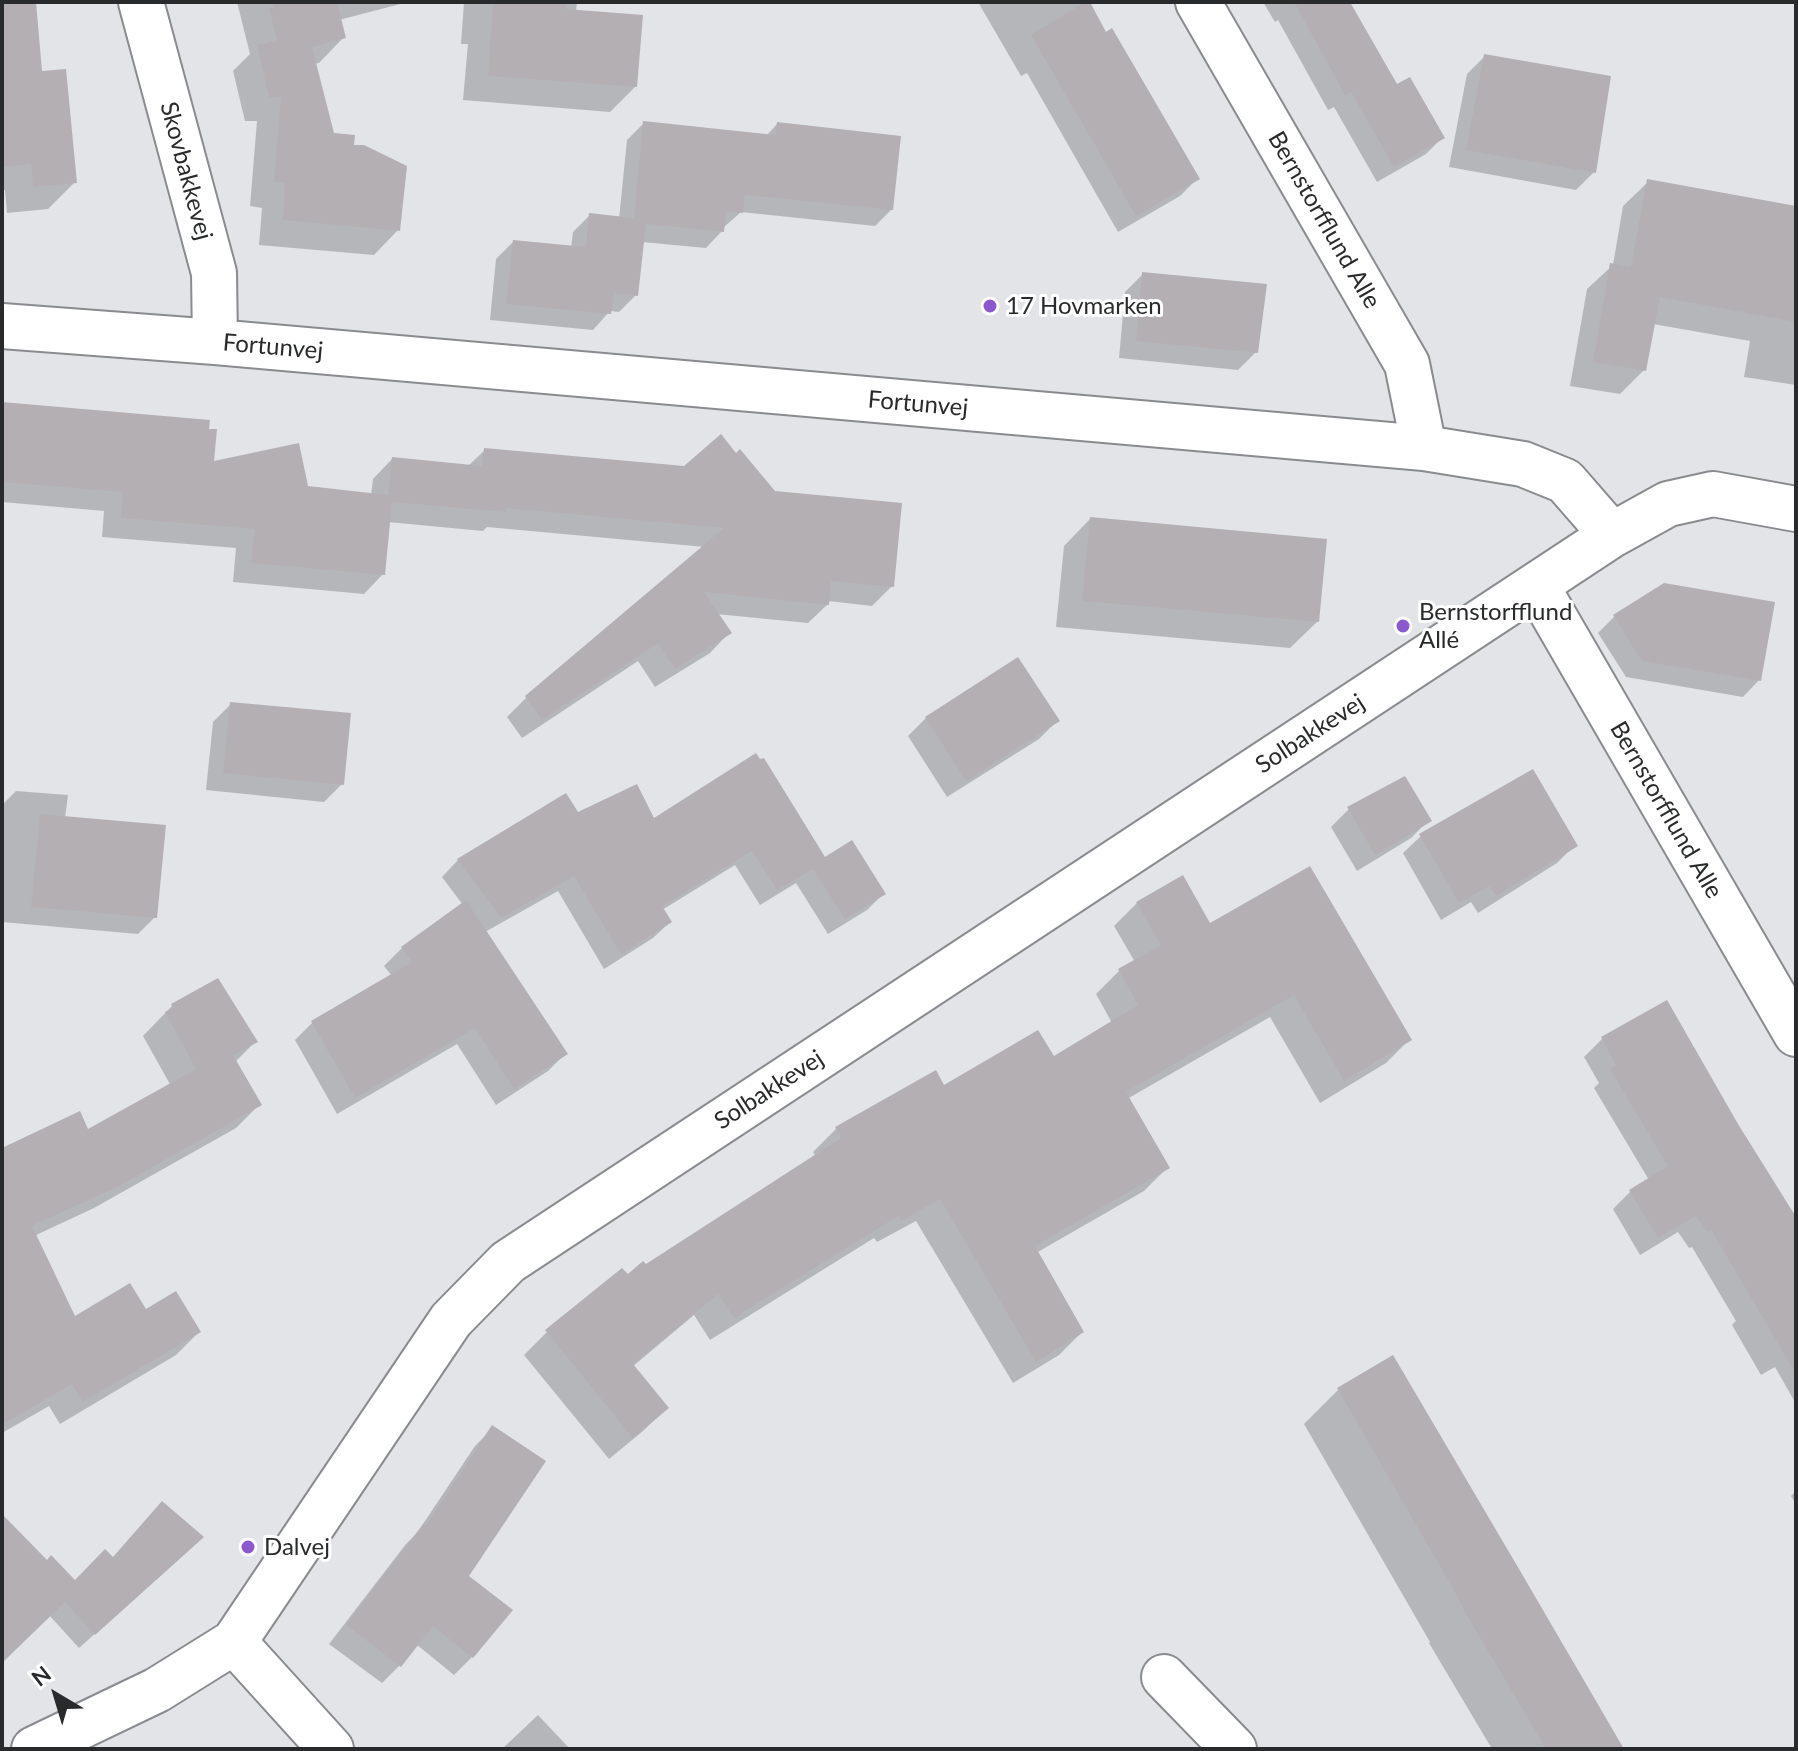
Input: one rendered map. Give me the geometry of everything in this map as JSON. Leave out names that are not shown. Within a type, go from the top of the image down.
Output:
[{"type":"street","name":"Skovbakkevej","points":[[141,2],[214,273],[215,342]]},
{"type":"street","name":"Bernstorfflund Alle","points":[[1198,2],[1407,364],[1424,448]]},
{"type":"street","name":"Fortunvej","points":[[2,326],[1424,448],[1523,464],[1565,481],[1612,535]]},
{"type":"street","points":[[1612,535],[1668,504],[1713,494],[1796,509]]},
{"type":"street","name":"Solbakkevej","points":[[34,1749],[157,1690],[234,1642],[451,1320],[508,1262],[1612,535]]},
{"type":"street","name":"Bernstorfflund Alle","points":[[1536,585],[1796,1034]]},
{"type":"street","points":[[234,1642],[331,1749]]},
{"type":"street","points":[[1164,1677],[1234,1749]]},
{"type":"building","points":[[2,2],[36,2],[42,71],[66,69],[77,183],[33,187],[31,164],[2,167]]},
{"type":"building","points":[[272,2],[337,2],[346,38],[312,47],[334,133],[355,135],[354,145],[364,145],[407,166],[400,231],[283,220],[285,183],[274,182],[281,97],[269,97],[257,45],[277,40],[269,8],[273,8]]},
{"type":"building","points":[[493,2],[566,2],[566,9],[643,15],[637,87],[488,76]]},
{"type":"building","points":[[1085,2],[1090,2],[1106,32],[1112,28],[1200,179],[1136,216],[1031,35]]},
{"type":"building","points":[[1294,2],[1350,2],[1397,84],[1410,77],[1445,138],[1394,167],[1351,92],[1345,95]]},
{"type":"building","points":[[1484,54],[1611,76],[1596,173],[1466,150]]},
{"type":"building","points":[[643,121],[775,135],[777,122],[901,136],[893,210],[745,195],[743,213],[726,211],[724,232],[646,224],[638,296],[614,293],[611,314],[506,304],[513,240],[586,247],[589,213],[634,218]]},
{"type":"building","points":[[1647,179],[1796,206],[1796,322],[1660,297],[1646,371],[1593,362],[1610,263],[1631,267]]},
{"type":"building","points":[[1142,272],[1267,284],[1258,353],[1136,341]]},
{"type":"building","points":[[2,402],[210,420],[209,429],[217,429],[214,461],[299,443],[308,486],[388,495],[392,457],[482,466],[484,448],[684,466],[721,434],[736,453],[740,449],[775,491],[902,503],[894,587],[831,581],[829,605],[704,592],[732,633],[675,669],[658,643],[542,720],[525,696],[724,528],[505,508],[505,512],[392,502],[385,575],[251,563],[255,529],[121,518],[123,492],[2,482]]},
{"type":"building","points":[[1090,517],[1327,539],[1319,622],[1082,601]]},
{"type":"building","points":[[1664,583],[1775,602],[1761,681],[1642,661],[1613,615]]},
{"type":"building","points":[[1018,657],[1060,721],[966,781],[925,717]]},
{"type":"building","points":[[230,702],[351,713],[344,785],[223,773]]},
{"type":"building","points":[[756,753],[760,759],[764,758],[825,857],[852,840],[886,894],[845,919],[813,869],[777,890],[752,851],[662,906],[672,922],[621,954],[574,876],[501,918],[457,859],[566,793],[578,812],[637,784],[654,818]]},
{"type":"building","points":[[1533,769],[1578,846],[1496,896],[1489,886],[1459,903],[1419,834]]},
{"type":"building","points":[[1405,776],[1432,821],[1375,855],[1347,807]]},
{"type":"building","points":[[40,814],[166,825],[157,918],[31,907]]},
{"type":"building","points":[[1310,866],[1412,1040],[1344,1081],[1294,995],[1126,1092],[1170,1168],[1035,1246],[1084,1332],[1036,1362],[940,1199],[901,1221],[898,1216],[734,1318],[718,1294],[633,1364],[669,1408],[633,1438],[545,1330],[622,1268],[628,1274],[643,1261],[646,1264],[841,1138],[835,1127],[936,1070],[944,1085],[1038,1030],[1054,1056],[1138,1005],[1118,969],[1161,945],[1136,902],[1183,875],[1210,923]]},
{"type":"building","points":[[466,900],[568,1054],[514,1089],[475,1028],[355,1098],[311,1021],[412,962],[401,947]]},
{"type":"building","points":[[218,978],[258,1042],[233,1055],[262,1105],[119,1186],[32,1226],[75,1316],[130,1283],[146,1309],[176,1291],[201,1332],[83,1402],[72,1384],[2,1425],[2,1148],[80,1111],[88,1129],[196,1069],[165,1012],[173,1008],[171,1004]]},
{"type":"building","points":[[1667,1000],[1796,1217],[1796,1374],[1711,1230],[1707,1232],[1696,1216],[1658,1238],[1629,1190],[1668,1166],[1610,1069],[1616,1065],[1601,1037]]},
{"type":"building","points":[[1393,1355],[1624,1749],[1546,1749],[1462,1607],[1337,1388]]},
{"type":"building","points":[[492,1425],[546,1461],[469,1576],[513,1610],[473,1658],[433,1626],[401,1667],[346,1625],[424,1523],[426,1525]]},
{"type":"building","points":[[162,1501],[204,1537],[95,1635],[65,1602],[2,1663],[2,1514],[47,1560],[51,1555],[75,1580],[105,1549],[113,1557]]},
{"type":"place","name":"17 Hovmarken","points":[[990,306]]},
{"type":"place","name":"Bernstorfflund Allé","points":[[1403,626]]},
{"type":"place","name":"Dalvej","points":[[248,1547]]}]
